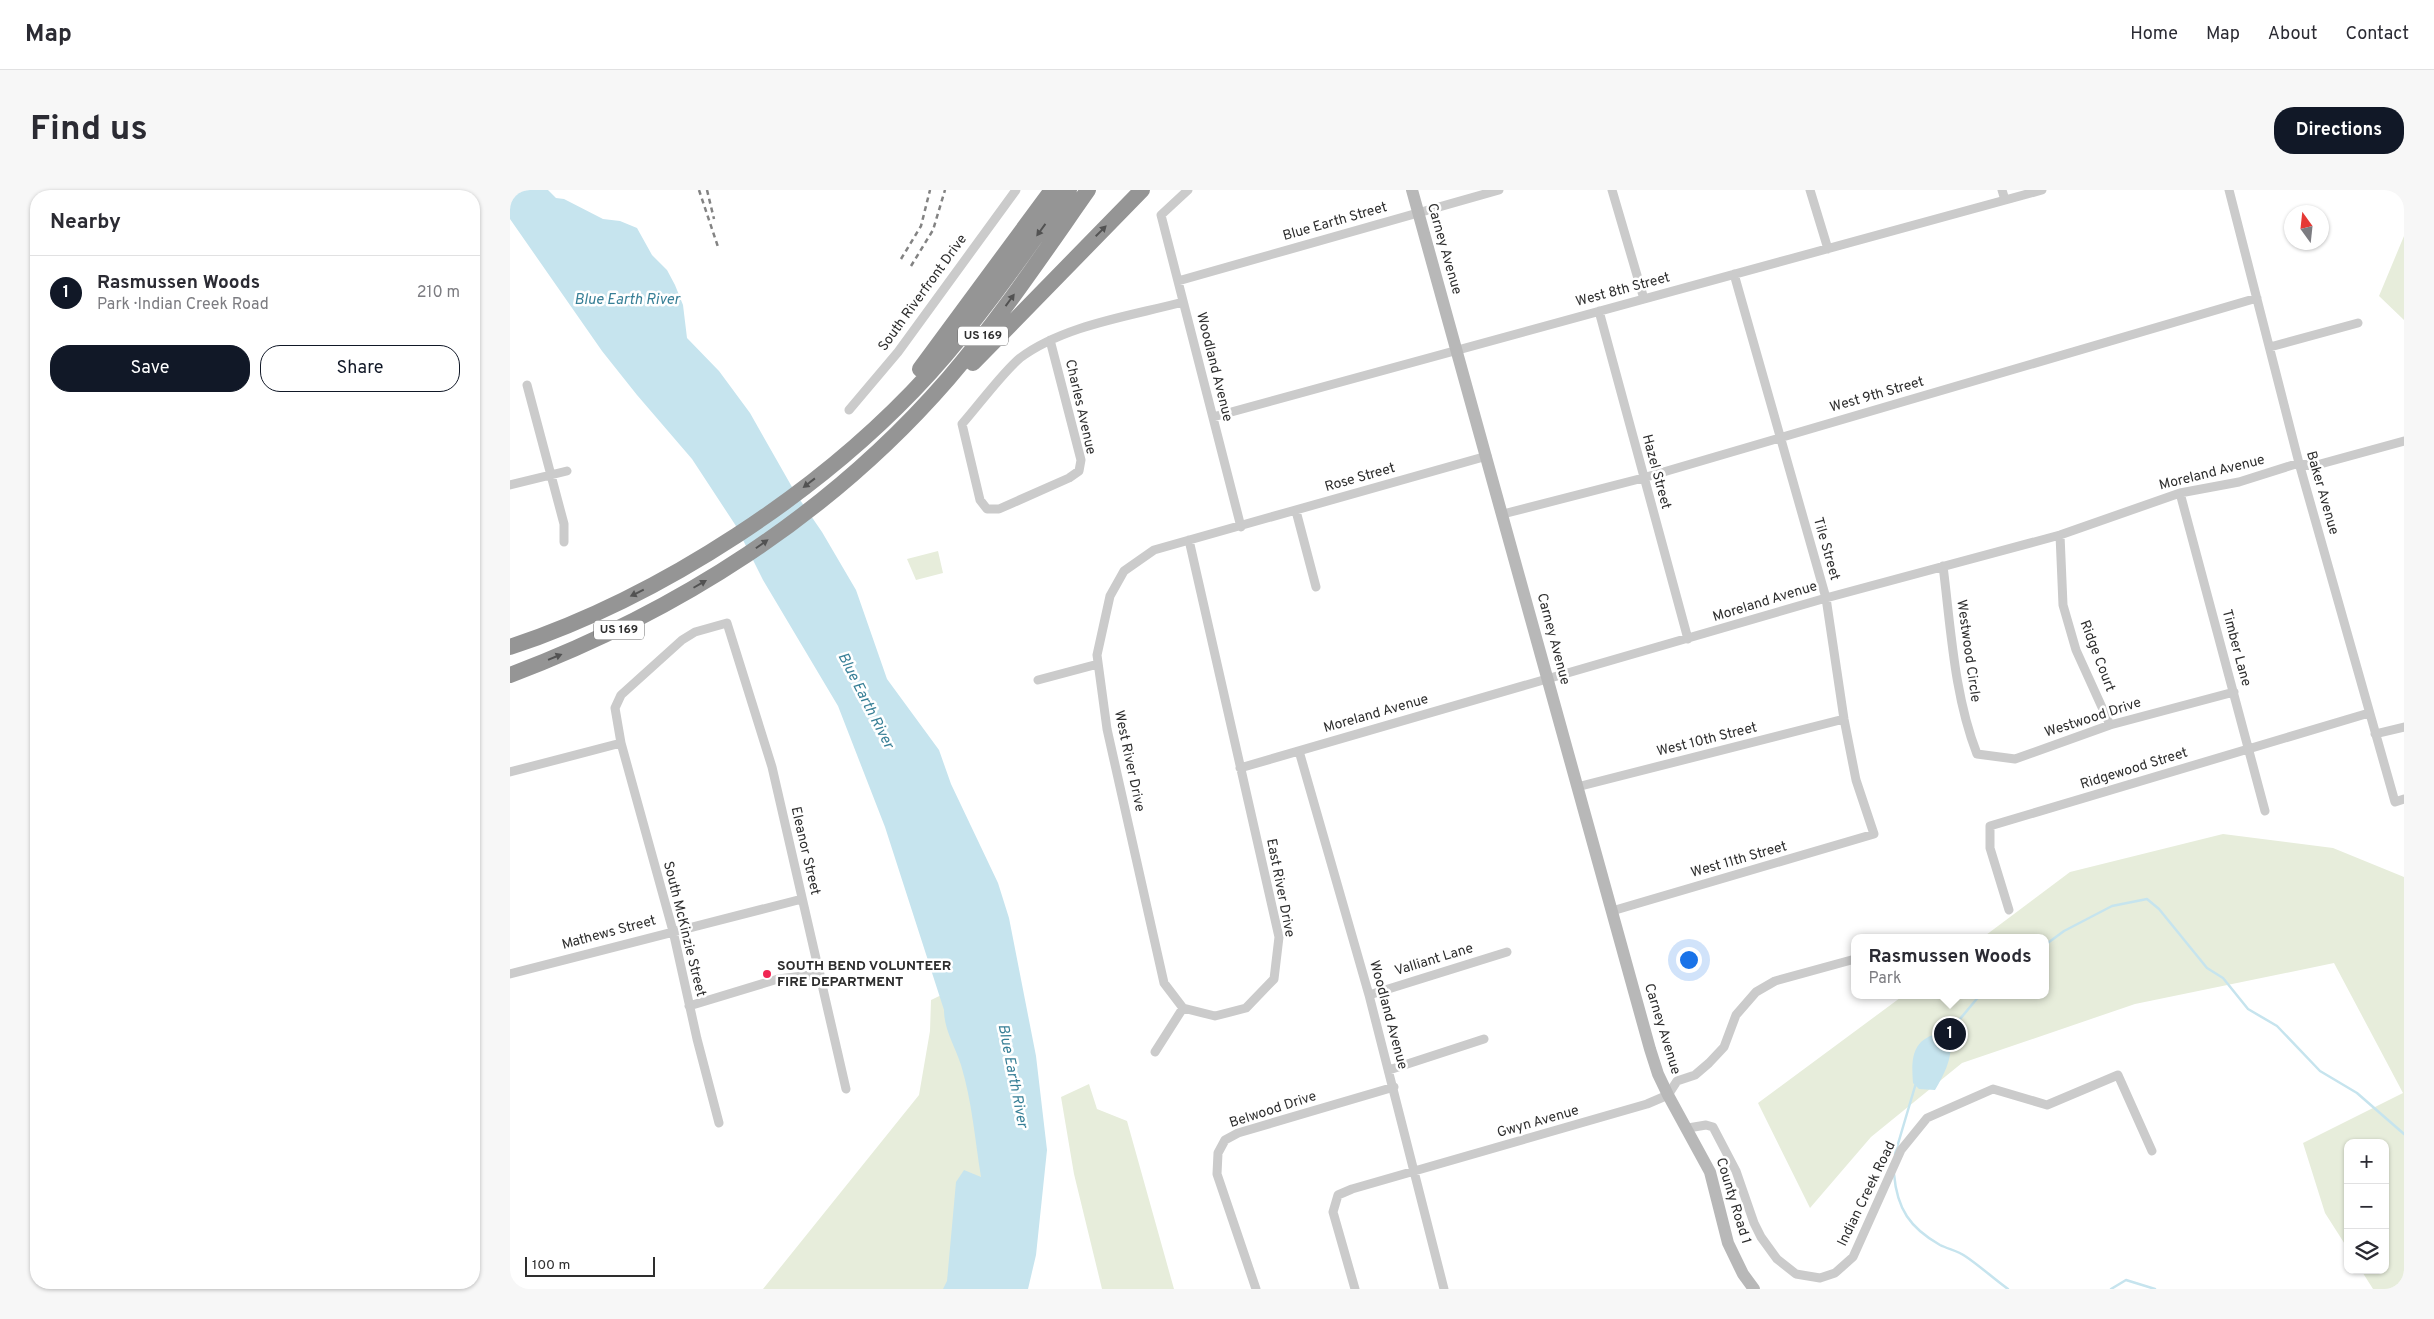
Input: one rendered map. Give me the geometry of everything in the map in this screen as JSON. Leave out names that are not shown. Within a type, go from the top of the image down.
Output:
[{"type":"highway","points":[[870,432],[952,326],[1052,190]]},
{"type":"highway","name":"US 169","points":[[510,647],[599,612],[710,552],[754,523],[847,452],[929,374],[964,333],[1069,190]]},
{"type":"highway","name":"US 169","points":[[510,675],[610,634],[721,572],[813,507],[861,467],[905,426],[948,380],[990,327],[1088,190]]},
{"type":"highway","points":[[905,426],[957,380],[1142,190]]},
{"type":"main road","name":"Carney Avenue","points":[[1412,190],[1458,350],[1650,1049],[1658,1074],[1668,1095]]},
{"type":"main road","name":"County Road 1","points":[[1668,1095],[1688,1128],[1710,1172],[1728,1243],[1735,1259],[1754,1289]]},
{"type":"street","name":"South Riverfront Drive","points":[[849,410],[898,352],[1016,190]]},
{"type":"street","name":"Woodland Avenue","points":[[1188,190],[1161,215],[1241,527]]},
{"type":"street","name":"Blue Earth Street","points":[[1178,281],[1499,190]]},
{"type":"street","points":[[1612,190],[1644,299]]},
{"type":"street","points":[[1810,190],[1828,249]]},
{"type":"street","points":[[2002,190],[2005,200]]},
{"type":"street","name":"West 8th Street","points":[[1213,418],[2042,190]]},
{"type":"street","name":"Baker Avenue","points":[[2229,190],[2299,464],[2375,734],[2400,801]]},
{"type":"street","name":"Tile Street","points":[[1734,274],[1826,598],[1844,719],[1856,780],[1874,834]]},
{"type":"street","name":"West 9th Street","points":[[1503,514],[1643,478],[2257,298]]},
{"type":"street","points":[[1050,340],[1082,328],[1183,302]]},
{"type":"street","name":"Hazel Street","points":[[1599,311],[1688,639]]},
{"type":"street","points":[[2270,347],[2358,323]]},
{"type":"street","name":"Charles Avenue","points":[[1050,340],[1081,460],[1079,471],[1069,478],[999,510],[987,510],[980,500],[962,424],[1019,359],[1050,340]]},
{"type":"street","points":[[528,385],[564,524],[564,542]]},
{"type":"street","name":"Moreland Avenue","points":[[1240,768],[1826,598],[2060,535],[2180,492],[2239,482],[2299,464],[2313,466],[2404,441]]},
{"type":"street","name":"Rose Street","points":[[1241,527],[1487,456]]},
{"type":"street","points":[[510,485],[568,471]]},
{"type":"street","name":"Timber Lane","points":[[2180,492],[2265,810]]},
{"type":"street","points":[[1296,511],[1316,587]]},
{"type":"street","name":"West River Drive","points":[[1183,1008],[1164,983],[1107,729],[1097,655],[1110,596],[1124,571],[1154,550],[1241,527]]},
{"type":"street","name":"Ridge Court","points":[[2060,535],[2064,605],[2076,650],[2110,725]]},
{"type":"street","points":[[1189,540],[1240,768]]},
{"type":"street","name":"Westwood Circle","points":[[1943,566],[1953,653],[1965,723],[1971,739]]},
{"type":"street","name":"South McKinzie Street","points":[[718,1123],[689,1006],[673,931],[621,743],[615,708],[621,695],[682,640],[695,632],[727,623]]},
{"type":"street","name":"Eleanor Street","points":[[727,623],[772,767],[846,1089]]},
{"type":"street","points":[[1038,680],[1098,664]]},
{"type":"street","name":"Westwood Drive","points":[[1971,739],[1977,754],[2014,759],[2110,725],[2234,692]]},
{"type":"street","name":"Ridgewood Street","points":[[2010,910],[1990,848],[1990,826],[2369,713]]},
{"type":"street","name":"West 10th Street","points":[[1577,787],[1844,719]]},
{"type":"street","points":[[2375,734],[2404,727]]},
{"type":"street","points":[[510,772],[621,743]]},
{"type":"street","name":"Woodland Avenue","points":[[1299,751],[1394,1087],[1444,1289]]},
{"type":"street","name":"East River Drive","points":[[1183,1008],[1215,1016],[1246,1008],[1274,979],[1279,937],[1240,768]]},
{"type":"street","name":"West 11th Street","points":[[1612,911],[1874,834]]},
{"type":"street","name":"Mathews Street","points":[[510,974],[802,899]]},
{"type":"street","name":"Valliant Lane","points":[[1369,995],[1507,952]]},
{"type":"street","points":[[1668,1095],[1677,1081],[1695,1075],[1709,1064],[1724,1047],[1736,1015],[1756,992],[1775,981],[1851,960]]},
{"type":"street","points":[[689,1006],[778,978],[820,974]]},
{"type":"street","points":[[1155,1052],[1183,1008]]},
{"type":"street","points":[[1389,1070],[1484,1039]]},
{"type":"street","name":"Indian Creek Road","points":[[1688,1128],[1706,1124],[1713,1127],[1736,1171],[1761,1238],[1777,1259],[1796,1274],[1810,1278],[1820,1278],[1836,1273],[1853,1257],[1901,1150],[1927,1118],[1993,1089],[2047,1105],[2118,1075],[2152,1151]]},
{"type":"street","name":"Belwood Drive","points":[[1256,1289],[1218,1174],[1218,1153],[1225,1140],[1238,1133],[1394,1087]]},
{"type":"street","name":"Gwyn Avenue","points":[[1356,1289],[1333,1212],[1338,1196],[1352,1189],[1647,1104],[1668,1095]]},
{"type":"green space","points":[[2404,236],[2404,320],[2379,296]]},
{"type":"green space","points":[[938,551],[943,573],[916,580],[907,559]]},
{"type":"green space","points":[[2223,834],[2333,848],[2404,877],[2404,1289],[2373,1289],[2364,1274],[2389,1274],[2389,1139],[2344,1139],[2344,1243],[2325,1213],[2303,1143],[2403,1093],[2334,963],[2135,1004],[1962,1063],[1871,1137],[1810,1208],[1758,1103],[1899,999],[2049,999],[2049,934],[1987,934],[2070,872]]},
{"type":"green space","points":[[954,989],[969,998],[994,1289],[763,1289],[919,1095],[930,1031],[931,1000]]},
{"type":"green space","points":[[1089,1084],[1097,1109],[1127,1121],[1174,1289],[1102,1289],[1074,1174],[1061,1097]]},
{"type":"water","name":"Blue Earth River","points":[[510,190],[548,190],[556,198],[564,199],[603,219],[620,221],[637,228],[652,255],[667,270],[675,285],[683,305],[687,338],[719,371],[750,413],[796,494],[822,532],[856,590],[887,679],[939,750],[951,784],[998,883],[1009,918],[1036,1056],[1047,1150],[1036,1255],[1028,1289],[943,1289],[947,1281],[956,1182],[964,1170],[981,1177],[971,1107],[961,1065],[948,1031],[944,1010],[885,827],[838,706],[763,580],[736,526],[692,459],[602,351],[510,219]]},
{"type":"water","points":[[1940,1033],[1951,1039],[1947,1066],[1935,1090],[1919,1089],[1913,1083],[1912,1065],[1915,1051],[1924,1040]]},
{"type":"waterway","points":[[2049,942],[2064,931],[2112,906],[2147,899],[2159,909],[2207,968],[2223,978],[2248,1009],[2277,1026],[2320,1071],[2357,1093],[2404,1134]]},
{"type":"waterway","points":[[1945,1037],[1977,999]]},
{"type":"waterway","points":[[1895,1154],[1916,1083]]},
{"type":"waterway","points":[[1894,1174],[1898,1197],[1913,1224],[1930,1239],[1965,1256],[2008,1289]]},
{"type":"waterway","points":[[2111,1289],[2126,1280],[2155,1289]]},
{"type":"railway","points":[[699,190],[718,247]]},
{"type":"railway","points":[[707,190],[714,219]]},
{"type":"railway","points":[[901,259],[921,226],[930,190]]},
{"type":"railway","points":[[911,266],[933,230],[945,190]]},
{"type":"place","name":"SOUTH BEND VOLUNTEER FIRE DEPARTMENT","points":[[767,974]]},
{"type":"place","name":"Rasmussen Woods","points":[[1950,1034]]}]
